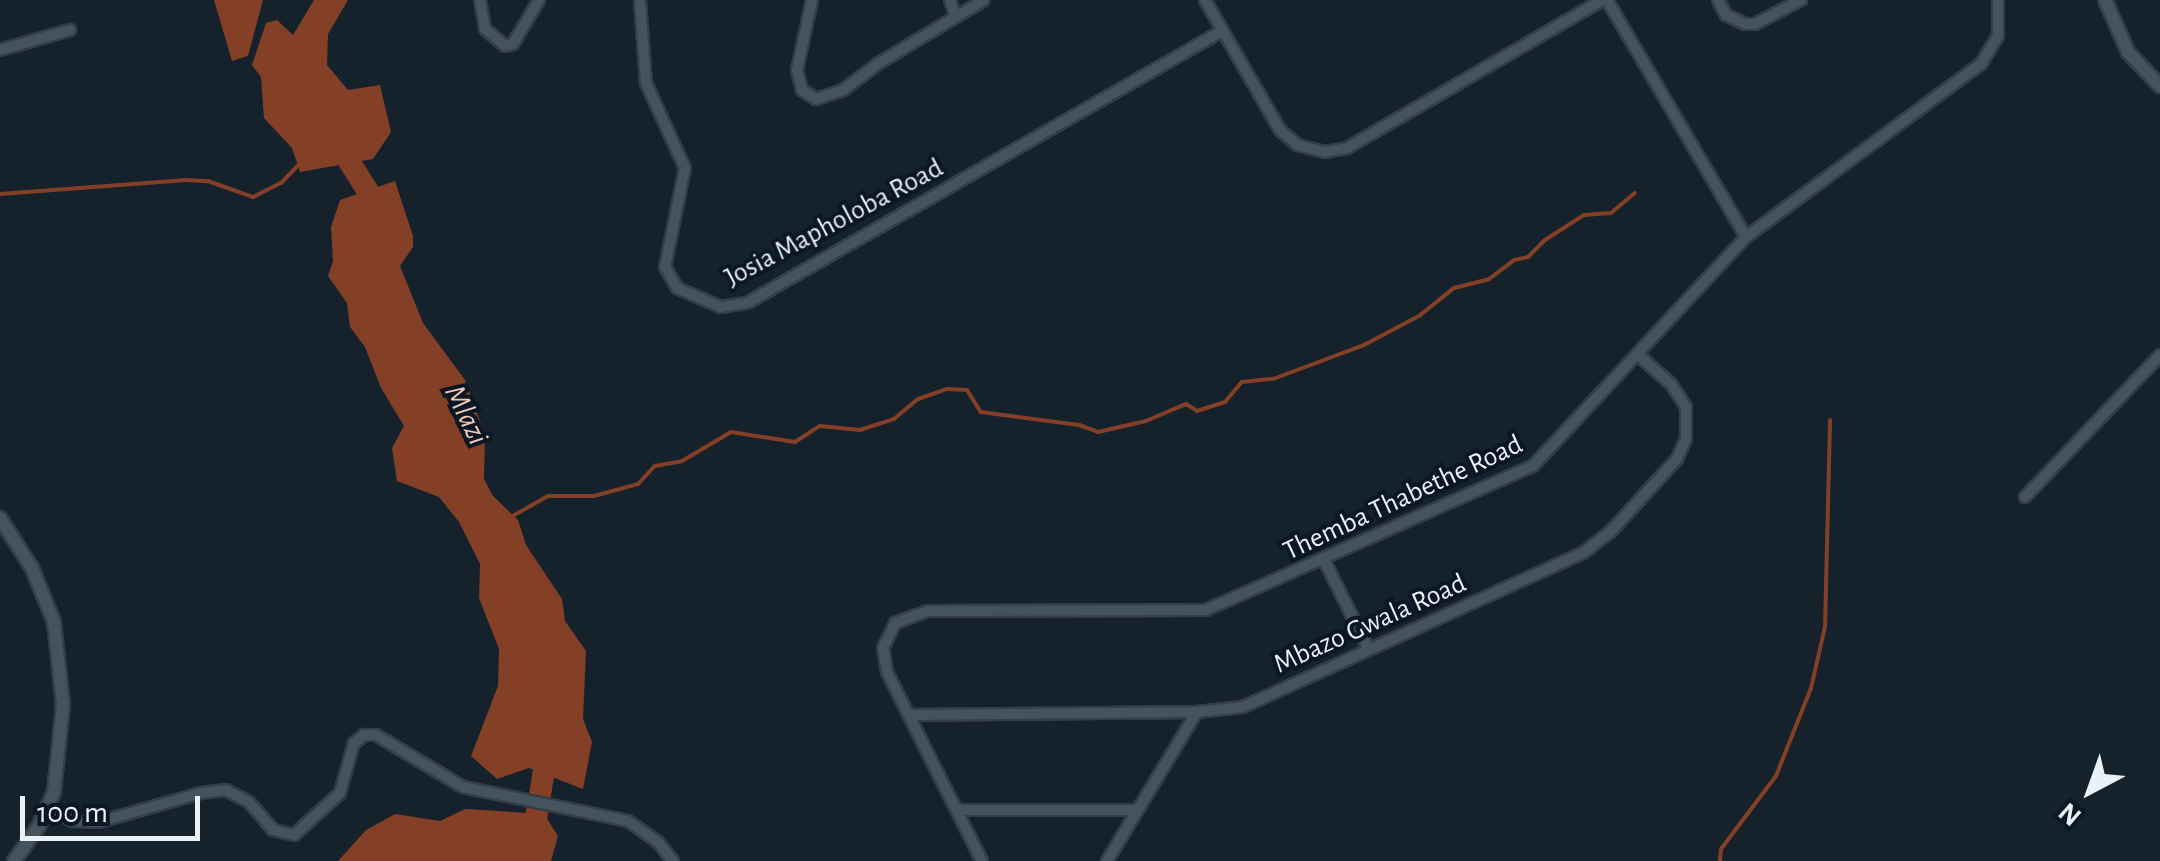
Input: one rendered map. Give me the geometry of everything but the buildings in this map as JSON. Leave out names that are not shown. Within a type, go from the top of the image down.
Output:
[{"type":"street","points":[[480,0],[485,29],[505,46],[513,44],[539,0]]},
{"type":"street","name":"Josia Mapholoba Road","points":[[640,0],[646,84],[685,168],[665,267],[677,288],[721,307],[747,303],[1222,30]]},
{"type":"street","points":[[812,0],[798,81],[807,96],[822,98],[843,90],[878,62],[984,0]]},
{"type":"street","points":[[950,0],[956,16]]},
{"type":"street","points":[[1205,0],[1280,130],[1308,150],[1333,152],[1604,0],[1746,236]]},
{"type":"street","points":[[1718,0],[1726,15],[1745,24],[1755,24],[1801,0]]},
{"type":"street","name":"Themba Thabethe Road","points":[[982,861],[887,672],[883,648],[890,627],[906,616],[967,610],[1206,610],[1533,466],[1746,236],[1981,64],[1998,36],[1998,0]]},
{"type":"street","points":[[2105,0],[2128,52],[2160,86]]},
{"type":"street","points":[[0,50],[70,30]]},
{"type":"street","name":"Mbazo Gwala Road","points":[[910,715],[1197,712],[1243,706],[1584,552],[1625,516],[1677,459],[1689,425],[1686,406],[1671,384],[1637,354]]},
{"type":"street","points":[[2025,497],[2160,355]]},
{"type":"street","points":[[0,518],[38,580],[54,622],[60,654],[61,750],[48,810],[14,861]]},
{"type":"street","points":[[1324,560],[1368,648]]},
{"type":"street","points":[[1107,861],[1197,712]]},
{"type":"street","points":[[48,810],[73,822],[99,822],[201,792],[226,790],[249,802],[273,830],[294,836],[331,805],[344,784],[354,743],[370,734],[388,738],[443,778],[516,800],[635,824],[673,861]]},
{"type":"street","points":[[958,810],[1136,810]]},
{"type":"water","points":[[214,0],[263,0],[248,56],[232,61]]},
{"type":"water","points":[[314,0],[348,0],[328,34],[327,65],[348,90],[380,85],[391,132],[373,159],[300,172],[292,148],[264,118],[261,77],[252,65],[266,23],[277,20],[293,35]]},
{"type":"water","points":[[395,181],[413,236],[413,247],[400,266],[423,323],[465,380],[485,435],[484,479],[493,496],[518,520],[526,545],[562,599],[565,621],[586,651],[583,719],[592,742],[583,789],[529,768],[497,779],[471,756],[498,686],[499,649],[479,598],[480,564],[459,522],[439,497],[397,481],[392,448],[404,426],[381,388],[365,347],[350,327],[347,303],[328,276],[333,261],[331,227],[340,200]]},
{"type":"water","points":[[465,809],[544,814],[558,836],[551,861],[338,861],[366,830],[395,814],[440,821]]},
{"type":"waterway","name":"Mlazi","points":[[335,139],[369,193],[370,217]]},
{"type":"waterway","points":[[0,194],[186,180],[208,181],[253,197],[281,183],[300,163]]},
{"type":"waterway","points":[[511,517],[548,496],[594,496],[638,484],[655,466],[682,461],[731,432],[795,442],[820,426],[860,430],[894,419],[918,399],[947,389],[967,390],[981,412],[1079,425],[1098,432],[1146,421],[1186,404],[1197,411],[1225,402],[1242,382],[1273,379],[1364,345],[1419,316],[1454,288],[1489,279],[1514,260],[1528,257],[1545,240],[1584,215],[1611,213],[1635,193]]},
{"type":"waterway","points":[[1720,861],[1721,849],[1776,776],[1811,688],[1825,627],[1830,420]]},
{"type":"waterway","name":"Mlazi","points":[[529,861],[548,746]]}]
